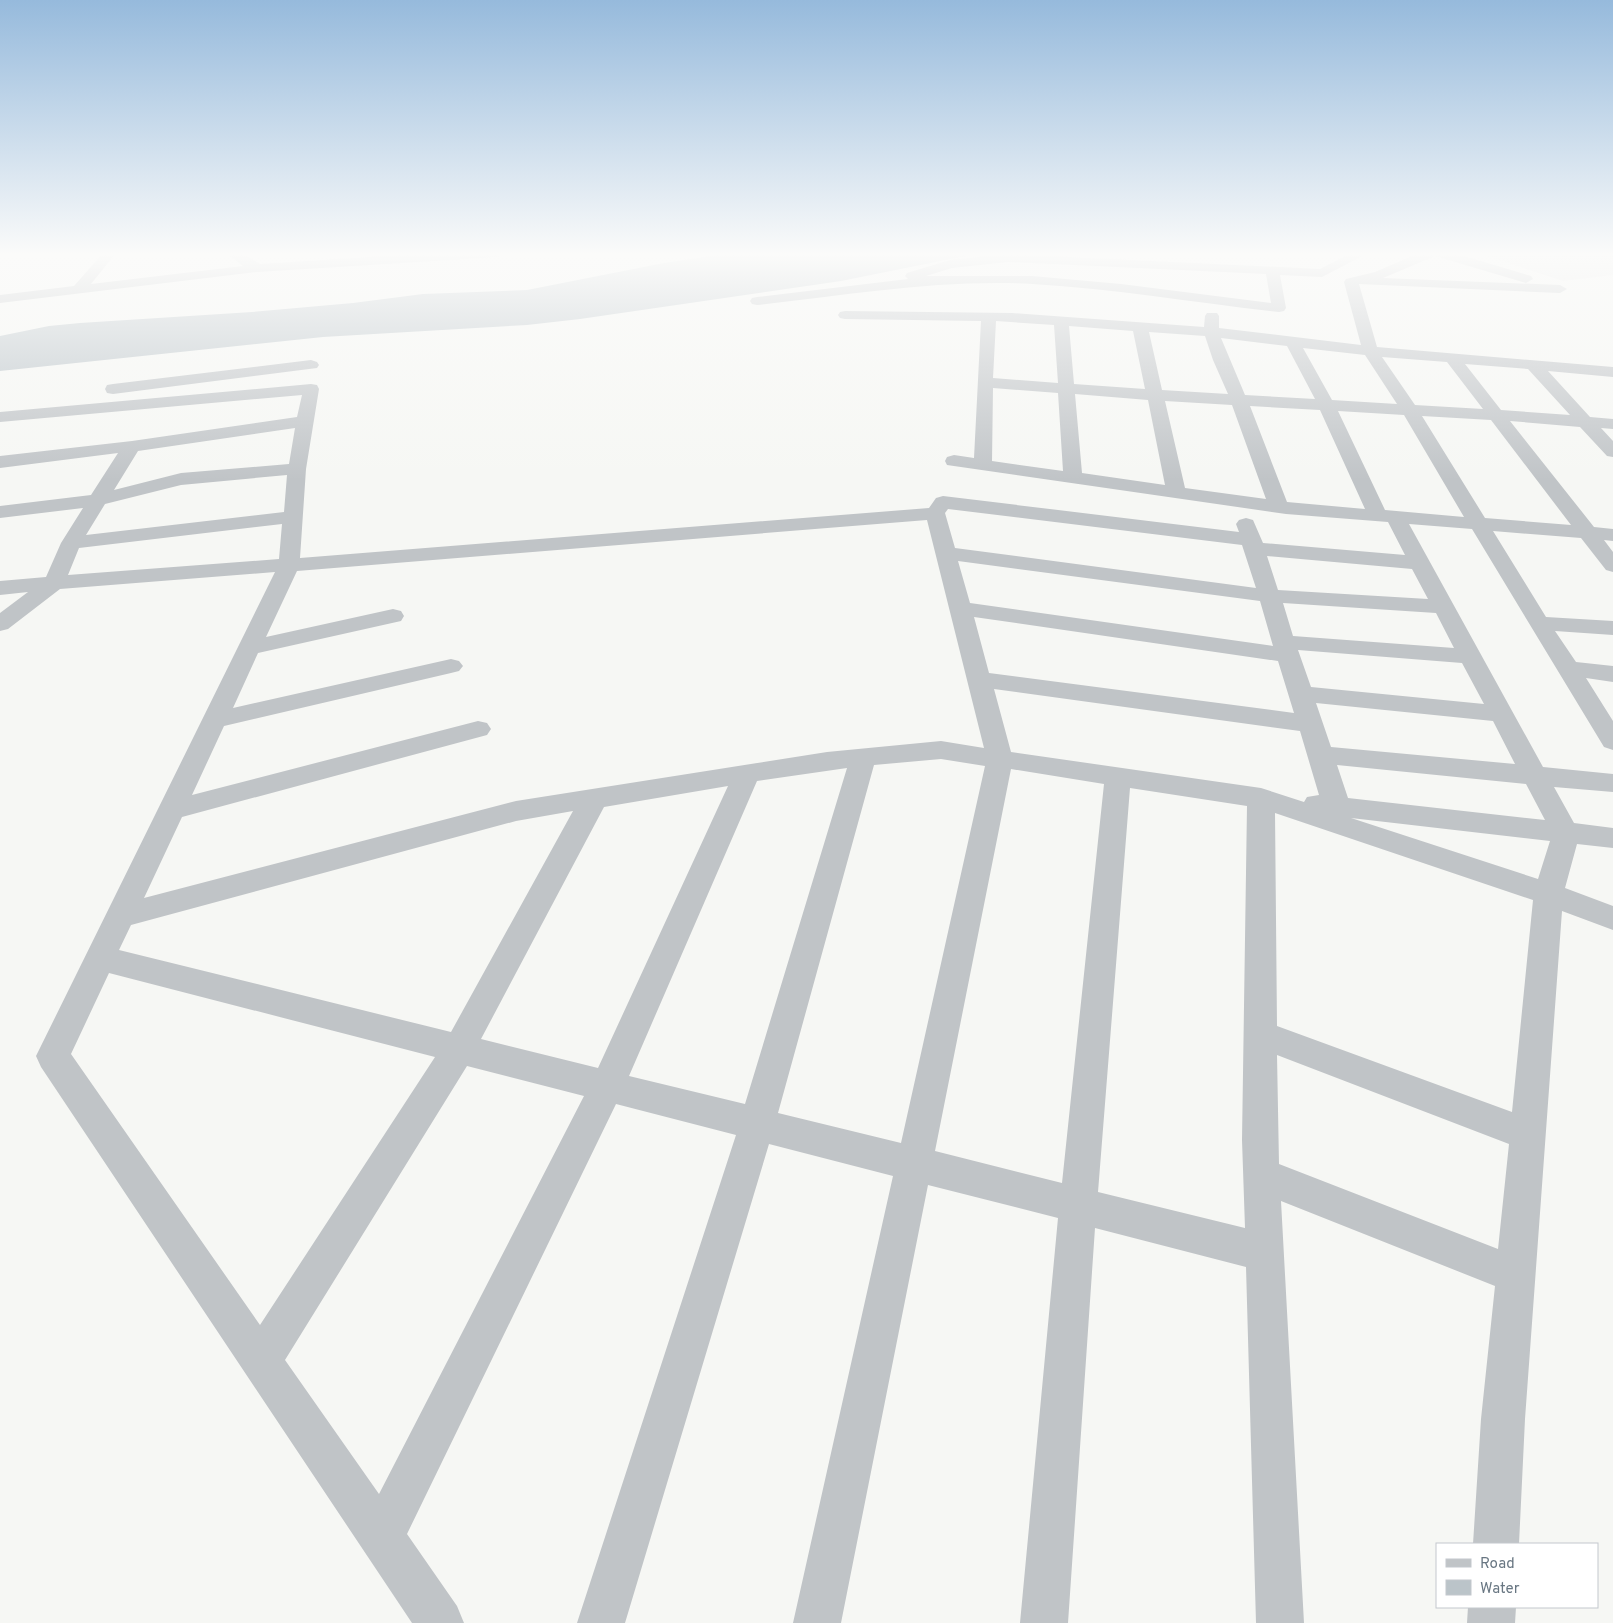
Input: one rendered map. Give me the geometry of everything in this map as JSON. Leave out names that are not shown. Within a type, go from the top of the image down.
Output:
[{"type":"street","points":[[983,329],[985,382],[983,465]]},
{"type":"street","points":[[1062,329],[1074,477]]},
{"type":"street","points":[[1141,329],[1176,491]]},
{"type":"street","points":[[1172,329],[1370,350],[1613,372]]},
{"type":"street","points":[[1211,329],[1229,382],[1239,400],[1279,507]]},
{"type":"street","points":[[1364,329],[1370,350],[1410,411],[1538,623],[1610,731]]},
{"type":"street","points":[[1292,341],[1386,516],[1420,562],[1566,834],[1548,894],[1503,1419],[1496,1543]]},
{"type":"street","points":[[1452,358],[1613,566]]},
{"type":"street","points":[[1532,364],[1613,452]]},
{"type":"street","points":[[97,391],[311,365]]},
{"type":"street","points":[[985,382],[1154,395],[1495,415],[1613,424]]},
{"type":"street","points":[[0,417],[311,389],[297,469],[289,565],[53,1056],[440,1623]]},
{"type":"street","points":[[0,403],[58,396]]},
{"type":"street","points":[[0,462],[132,446],[306,421]]},
{"type":"street","points":[[0,624],[54,583],[71,543],[132,446]]},
{"type":"street","points":[[954,461],[1279,507],[1480,526],[1613,535]]},
{"type":"street","points":[[0,512],[99,500],[181,479],[297,469]]},
{"type":"street","points":[[1239,501],[1337,807]]},
{"type":"street","points":[[0,588],[935,513],[943,502],[1253,545],[1420,562]]},
{"type":"street","points":[[817,1623],[1000,759],[935,513]]},
{"type":"street","points":[[71,543],[293,517]]},
{"type":"street","points":[[946,553],[1269,596],[1444,607]]},
{"type":"street","points":[[960,608],[1286,648],[1470,656]]},
{"type":"street","points":[[249,648],[393,616]]},
{"type":"street","points":[[1538,623],[1613,628]]},
{"type":"street","points":[[215,720],[451,666]]},
{"type":"street","points":[[1568,669],[1613,674]]},
{"type":"street","points":[[979,679],[1310,724]]},
{"type":"street","points":[[1301,694],[1501,714]]},
{"type":"street","points":[[172,810],[478,729]]},
{"type":"street","points":[[120,916],[516,811],[827,761],[941,750],[1261,798],[1613,838]]},
{"type":"street","points":[[1321,756],[1613,783]]},
{"type":"street","points":[[601,1623],[757,1124],[863,758]]},
{"type":"street","points":[[381,1537],[607,1086],[747,774]]},
{"type":"street","points":[[1044,1623],[1078,1205],[1118,776]]},
{"type":"street","points":[[1261,798],[1548,894],[1613,918]]},
{"type":"street","points":[[1261,798],[1261,1176],[1280,1623]]},
{"type":"street","points":[[261,1361],[459,1049],[594,799]]},
{"type":"street","points":[[100,958],[1264,1252]]},
{"type":"street","points":[[1260,1034],[1526,1134]]},
{"type":"street","points":[[1261,1176],[1515,1276]]},
{"type":"street","points":[[1491,1623],[1492,1608]]},
{"type":"water","points":[[36,329],[463,329],[323,337],[0,371],[0,336]]}]
